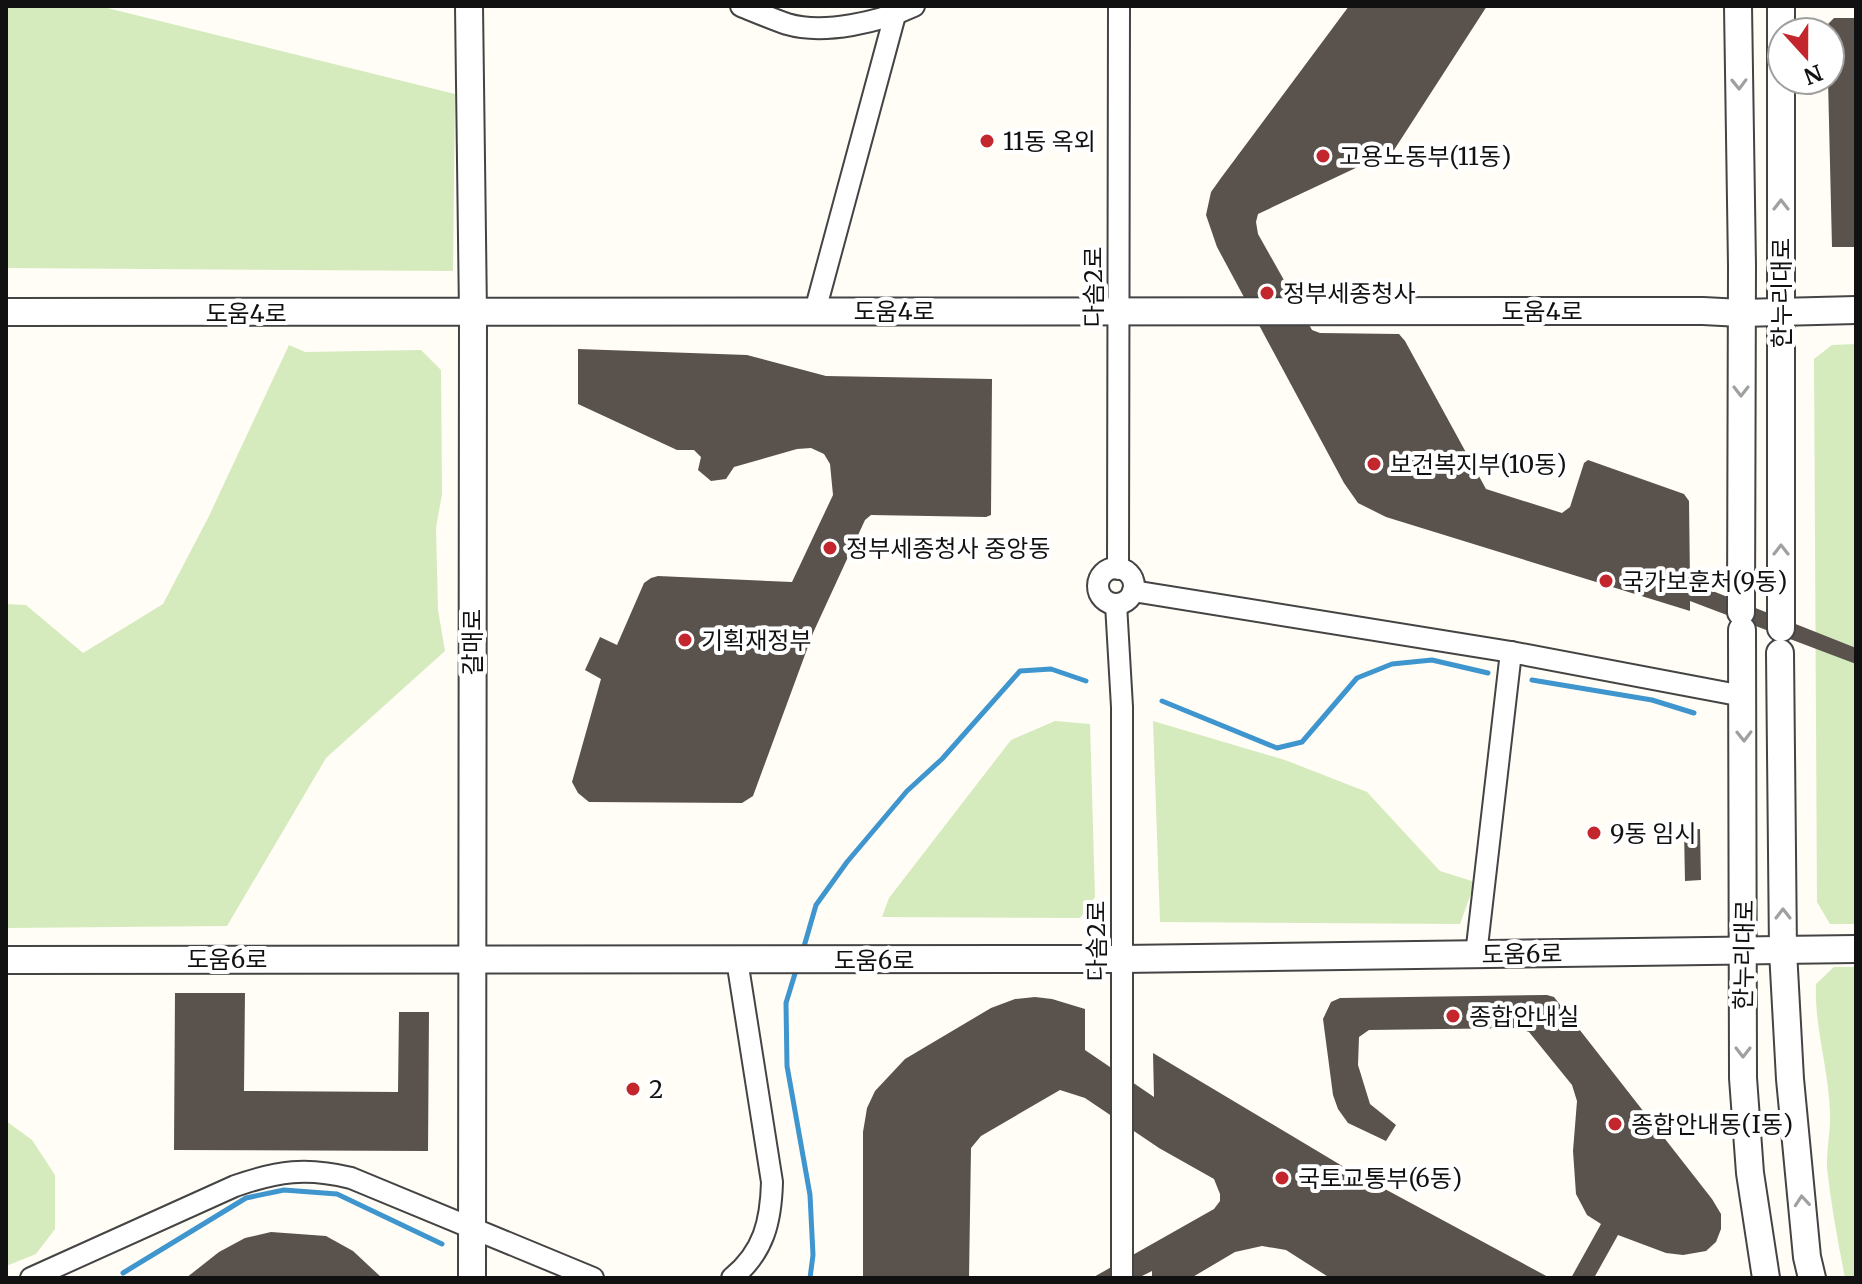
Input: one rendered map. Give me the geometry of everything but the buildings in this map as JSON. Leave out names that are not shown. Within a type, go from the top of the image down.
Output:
[{"type":"street","name":"갈매로","points":[[469,6],[473,314],[472,1278]]},
{"type":"street","points":[[741,6],[790,25],[837,27],[895,15],[914,6]]},
{"type":"street","name":"다솜2로","points":[[1118,569],[1119,6]]},
{"type":"street","name":"한누리대로","points":[[1738,6],[1743,1078],[1750,1173],[1766,1278]]},
{"type":"street","name":"한누리대로","points":[[1781,6],[1783,951],[1790,1079],[1807,1257],[1812,1278]]},
{"type":"street","points":[[815,311],[895,15]]},
{"type":"street","name":"도움4로","points":[[6,312],[1741,313],[1856,310]]},
{"type":"street","points":[[1118,569],[1129,574],[1133,591],[1127,600],[1116,604],[1105,600],[1098,585],[1107,571],[1118,569]]},
{"type":"street","points":[[1133,591],[1511,652],[1743,696]]},
{"type":"street","name":"다솜2로","points":[[1116,604],[1122,707],[1122,1278]]},
{"type":"street","points":[[1476,955],[1511,652]]},
{"type":"street","name":"도움6로","points":[[6,960],[1122,959],[1856,949]]},
{"type":"street","points":[[732,1278],[751,1262],[761,1245],[772,1192],[737,960]]},
{"type":"street","points":[[31,1278],[235,1186],[287,1171],[330,1173],[351,1178],[593,1278]]},
{"type":"green space","points":[[6,6],[99,6],[455,94],[453,271],[6,268]]},
{"type":"green space","points":[[1856,344],[1856,924],[1830,924],[1817,902],[1814,359],[1832,345]]},
{"type":"green space","points":[[289,345],[305,352],[421,350],[441,370],[442,494],[436,528],[438,610],[445,651],[326,758],[227,926],[6,928],[6,604],[26,605],[83,653],[163,604],[208,518]]},
{"type":"green space","points":[[1055,721],[1090,724],[1095,897],[1080,918],[882,917],[889,898],[1011,740]]},
{"type":"green space","points":[[1153,721],[1285,760],[1367,792],[1440,871],[1475,882],[1460,924],[1160,922]]},
{"type":"green space","points":[[1834,967],[1856,967],[1856,1278],[1845,1278],[1827,1168],[1830,1113],[1817,1016],[1816,984]]},
{"type":"green space","points":[[6,1121],[32,1140],[55,1175],[55,1229],[36,1254],[6,1266]]},
{"type":"waterway","points":[[1162,701],[1277,748],[1302,742],[1357,678],[1392,664],[1432,660],[1488,673]]},
{"type":"waterway","points":[[803,950],[816,905],[847,862],[907,791],[942,759],[1020,671],[1051,669],[1086,681]]},
{"type":"waterway","points":[[1532,680],[1652,700],[1694,713]]},
{"type":"waterway","points":[[797,967],[786,1003],[787,1066],[810,1195],[813,1255],[810,1278]]},
{"type":"waterway","points":[[123,1273],[246,1198],[284,1190],[337,1194],[442,1244]]},
{"type":"place","name":"11동 옥외","points":[[987,141]]},
{"type":"place","name":"고용노동부(11동)","points":[[1323,156]]},
{"type":"place","name":"정부세종청사","points":[[1267,293]]},
{"type":"place","name":"보건복지부(10동)","points":[[1374,464]]},
{"type":"place","name":"정부세종청사 중앙동","points":[[830,548]]},
{"type":"place","name":"국가보훈처(9동)","points":[[1606,581]]},
{"type":"place","name":"기획재정부","points":[[685,640]]},
{"type":"place","name":"9동 임시","points":[[1594,833]]},
{"type":"place","name":"종합안내실","points":[[1453,1016]]},
{"type":"place","name":"2","points":[[633,1089]]},
{"type":"place","name":"종합안내동(I동)","points":[[1615,1124]]},
{"type":"place","name":"국토교통부(6동)","points":[[1282,1178]]}]
